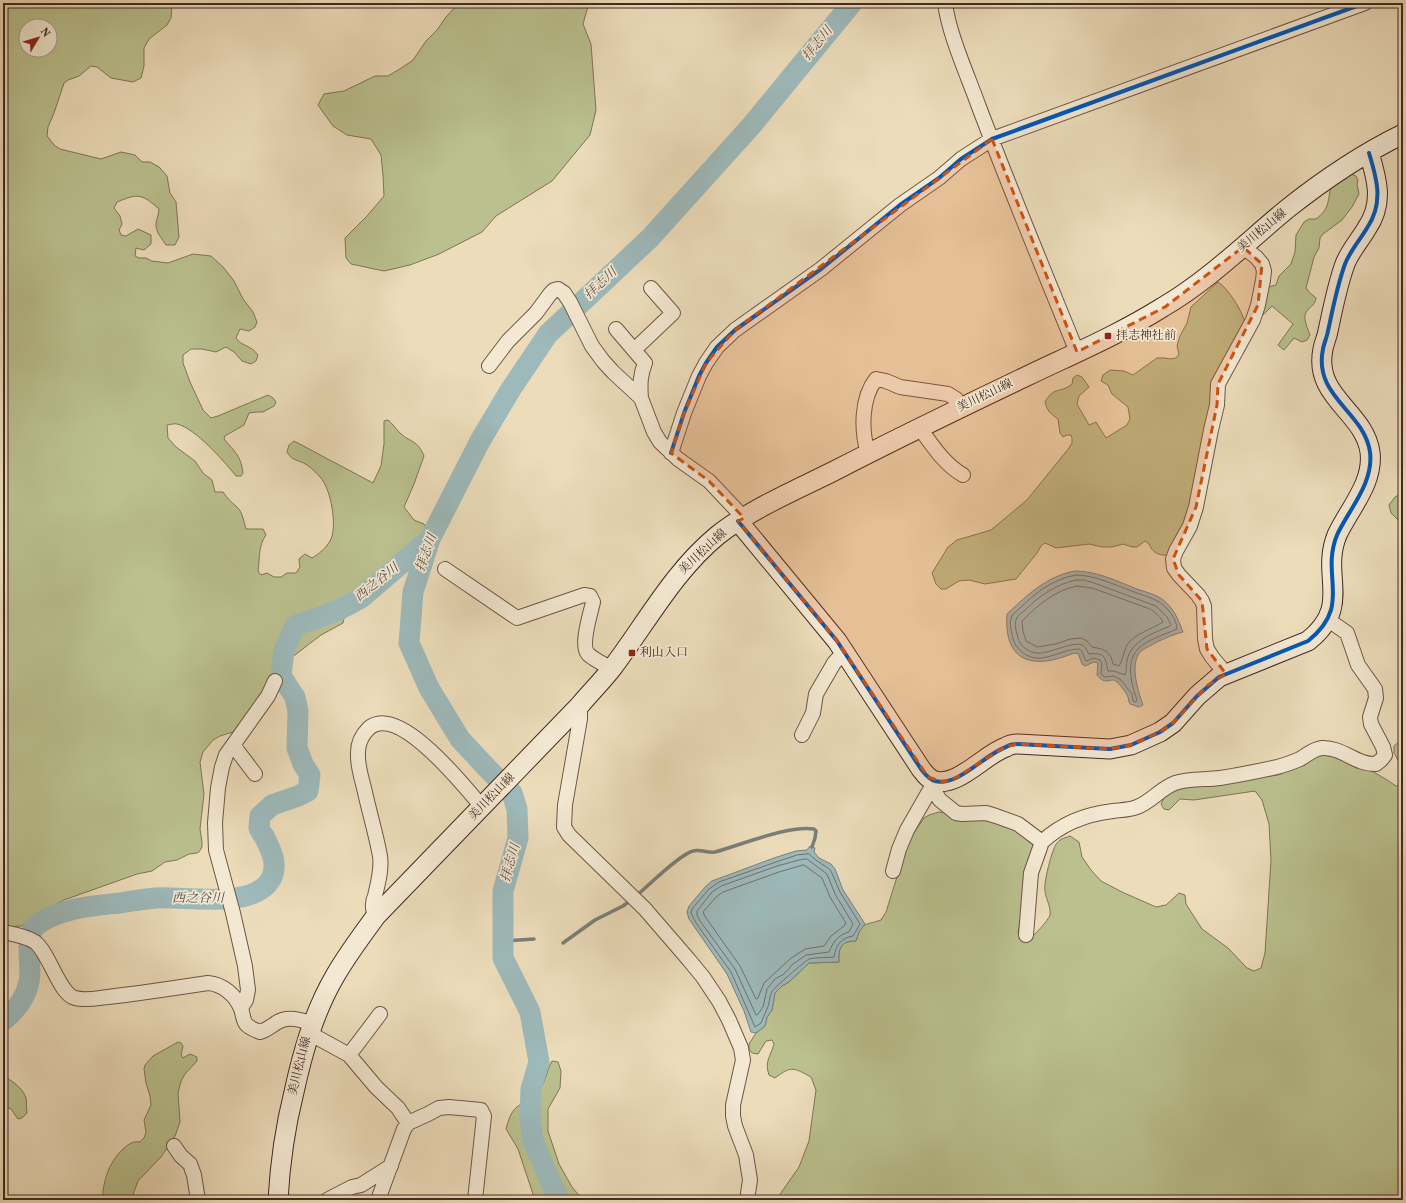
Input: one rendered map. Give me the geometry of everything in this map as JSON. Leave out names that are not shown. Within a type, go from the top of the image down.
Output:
[{"type":"main road","name":"美川松山線","points":[[278,1200],[281,1154],[300,1060],[311,1028],[335,976],[357,941],[376,916],[525,763],[612,669],[680,573],[701,550],[741,520],[868,453],[1130,326],[1165,306],[1198,284],[1309,192],[1369,153],[1403,134]]},
{"type":"main road","points":[[741,520],[826,626],[921,769],[928,777],[935,781],[943,782],[954,779],[1005,747],[1018,744],[1110,749],[1131,745],[1160,732],[1174,723],[1208,685],[1219,677],[1308,641],[1317,633],[1331,612],[1333,596],[1333,553],[1337,537],[1346,517],[1360,495],[1368,477],[1371,464],[1370,452],[1366,438],[1358,424],[1328,387],[1323,374],[1321,361],[1334,298],[1345,263],[1368,226],[1376,209],[1378,190],[1376,174],[1369,153]]},
{"type":"street","points":[[945,3],[954,38],[992,139],[1077,352]]},
{"type":"street","points":[[671,453],[684,413],[699,376],[717,347],[735,330],[821,269],[900,205],[939,178],[961,159],[992,139],[1365,3]]},
{"type":"street","points":[[1226,674],[1207,649],[1205,639],[1204,606],[1202,601],[1174,568],[1173,559],[1190,526],[1196,507],[1211,430],[1218,405],[1218,384],[1253,320],[1258,305],[1264,271],[1262,264],[1256,257],[1243,247]]},
{"type":"street","points":[[489,366],[508,341],[536,313],[554,290],[558,289],[564,293],[570,302],[592,346],[603,361],[642,398]]},
{"type":"street","points":[[634,350],[673,313],[658,290]]},
{"type":"street","points":[[616,330],[645,363],[640,381],[642,398],[654,432],[660,442],[678,459],[709,480],[741,520]]},
{"type":"street","points":[[868,453],[865,443],[864,410],[866,396],[870,386],[876,378],[900,387],[948,394],[956,399],[961,407]]},
{"type":"street","points":[[919,427],[950,467],[963,475]]},
{"type":"street","points":[[445,569],[517,618],[584,595],[590,596],[593,602],[585,646],[587,653],[612,669]]},
{"type":"street","points":[[1026,936],[1031,874],[1042,842],[1057,829],[1080,819],[1112,811],[1138,807],[1174,783],[1186,780],[1220,778],[1276,767],[1290,763],[1311,751],[1320,748],[1330,748],[1342,752],[1361,762],[1370,764],[1376,764],[1381,760],[1385,755],[1383,747],[1371,724],[1370,717],[1376,698],[1375,689],[1358,664],[1347,633],[1327,619]]},
{"type":"street","points":[[802,735],[813,713],[816,694],[834,663],[844,652]]},
{"type":"street","points":[[241,1008],[246,1000],[248,990],[245,966],[233,913],[216,850],[215,823],[218,788],[226,755],[268,696],[275,681]]},
{"type":"street","points":[[580,705],[580,719],[565,805],[564,827],[569,835],[645,909],[689,960],[719,1001],[729,1020],[741,1048],[743,1060],[733,1105],[733,1116],[735,1126],[746,1155],[748,1167],[750,1180],[747,1200]]},
{"type":"street","points":[[376,916],[372,904],[379,877],[380,857],[358,765],[359,743],[363,735],[371,727],[378,724],[387,724],[398,728],[409,734],[436,755],[488,801]]},
{"type":"street","points":[[233,745],[255,774]]},
{"type":"street","points":[[935,781],[936,794],[940,800],[956,813],[986,813],[996,816],[1018,824],[1042,842]]},
{"type":"street","points":[[893,871],[906,830],[935,781]]},
{"type":"street","points":[[3,932],[29,939],[47,958],[67,993],[74,998],[87,999],[145,993],[208,983],[217,984],[225,988],[234,997],[241,1008],[246,1025],[260,1032],[267,1030],[284,1019],[301,1020],[349,1055],[376,1087],[398,1108],[408,1123]]},
{"type":"street","points":[[349,1055],[380,1014]]},
{"type":"street","points":[[378,1200],[404,1129],[408,1123],[439,1108],[449,1107],[481,1110],[484,1116],[475,1200]]},
{"type":"street","points":[[174,1146],[181,1156],[190,1164],[194,1175],[198,1200]]},
{"type":"street","points":[[326,1200],[352,1187],[361,1185],[391,1166]]},
{"type":"highlighted area","points":[[992,139],[1077,352],[1165,307],[1243,247],[1262,264],[1258,305],[1218,384],[1217,405],[1196,507],[1173,559],[1179,575],[1202,601],[1207,649],[1226,674],[1208,685],[1173,723],[1160,732],[1131,745],[1110,749],[1018,744],[1005,747],[954,779],[943,782],[928,777],[837,641],[738,521],[744,518],[709,481],[671,453],[684,413],[706,363],[735,330]]},
{"type":"green space","points":[[3,3],[174,3],[172,5],[171,18],[167,25],[149,39],[144,48],[144,66],[141,78],[133,82],[111,78],[97,67],[91,66],[79,76],[68,80],[64,83],[48,127],[47,136],[54,145],[60,149],[101,159],[121,152],[135,155],[142,162],[150,162],[159,167],[167,176],[170,193],[176,202],[179,237],[175,245],[166,245],[158,233],[156,225],[159,209],[148,200],[140,196],[130,197],[117,202],[114,208],[120,216],[122,224],[119,230],[121,235],[126,236],[138,229],[151,235],[151,244],[144,250],[136,248],[135,256],[139,258],[168,263],[193,254],[211,256],[224,268],[234,281],[243,299],[253,312],[257,322],[255,327],[249,331],[240,329],[236,338],[238,341],[255,351],[258,355],[256,361],[251,364],[242,361],[234,352],[226,347],[216,352],[202,349],[191,349],[183,355],[183,363],[190,382],[203,410],[211,418],[268,395],[276,402],[274,406],[263,412],[249,413],[244,425],[225,436],[224,439],[237,454],[241,462],[243,473],[241,476],[236,476],[209,446],[184,427],[176,424],[167,425],[168,438],[176,447],[195,461],[203,473],[212,480],[215,492],[223,492],[239,509],[246,529],[263,529],[266,535],[263,539],[260,552],[258,571],[261,575],[267,573],[274,577],[281,577],[287,573],[296,573],[300,567],[299,559],[305,554],[312,558],[317,555],[330,541],[332,535],[332,508],[324,482],[309,466],[289,455],[287,452],[289,445],[294,441],[373,483],[381,466],[384,444],[384,421],[388,420],[399,432],[419,447],[424,456],[404,507],[414,520],[424,524],[427,529],[426,536],[359,596],[350,602],[346,607],[343,623],[321,635],[291,658],[275,673],[254,708],[233,732],[213,740],[203,752],[200,762],[204,794],[200,829],[202,847],[199,852],[189,854],[177,860],[165,862],[152,871],[137,874],[64,900],[33,917],[22,926],[3,927]]},
{"type":"green space","points":[[459,3],[589,3],[583,24],[591,44],[596,110],[590,135],[552,181],[496,216],[482,232],[439,254],[410,265],[384,271],[351,264],[346,258],[345,238],[384,196],[381,155],[371,139],[347,135],[333,126],[318,105],[324,94],[344,91],[375,76],[388,76],[413,60],[426,41]]},
{"type":"green space","points":[[1351,174],[1356,176],[1358,180],[1357,184],[1359,194],[1352,207],[1342,220],[1320,238],[1319,248],[1314,257],[1306,288],[1316,298],[1315,303],[1305,315],[1310,335],[1307,340],[1302,342],[1294,338],[1284,350],[1278,345],[1293,324],[1272,306],[1263,315],[1260,312],[1268,287],[1276,285],[1279,276],[1291,264],[1295,252],[1296,235],[1304,222],[1309,219],[1316,219],[1324,212],[1331,187]]},
{"type":"green space","points":[[1218,282],[1226,289],[1234,301],[1244,318],[1245,323],[1214,382],[1192,505],[1184,526],[1167,555],[1156,553],[1145,541],[1137,547],[1123,544],[1112,547],[1102,547],[1089,544],[1056,548],[1045,543],[1041,546],[1016,579],[985,584],[969,580],[959,581],[946,589],[941,589],[936,584],[932,573],[948,547],[957,540],[991,530],[1027,500],[1072,443],[1071,435],[1063,437],[1060,433],[1058,419],[1051,414],[1047,408],[1045,402],[1052,393],[1068,387],[1072,384],[1073,378],[1077,375],[1082,377],[1089,387],[1079,396],[1077,404],[1089,425],[1096,422],[1106,438],[1127,425],[1130,419],[1128,407],[1112,394],[1108,385],[1101,381],[1103,375],[1110,370],[1124,371],[1133,375],[1157,358],[1176,358],[1179,354],[1177,346],[1180,336],[1187,323],[1191,307]]},
{"type":"green space","points":[[1403,493],[1403,525],[1391,513],[1389,505],[1395,497]]},
{"type":"green space","points":[[1400,741],[1403,741],[1403,769],[1394,753],[1394,746]]},
{"type":"green space","points":[[1321,755],[1340,758],[1360,766],[1379,775],[1396,786],[1403,784],[1403,1200],[776,1200],[799,1167],[809,1141],[816,1090],[811,1077],[797,1070],[793,1069],[785,1071],[775,1078],[769,1075],[767,1066],[774,1044],[772,1040],[766,1041],[758,1054],[752,1053],[749,1049],[749,1044],[756,1033],[765,1026],[767,1017],[772,1010],[775,992],[789,982],[809,963],[839,962],[840,949],[844,944],[851,941],[856,941],[860,930],[864,925],[881,920],[886,912],[908,842],[924,818],[939,812],[976,817],[1010,826],[1028,837],[1033,845],[1018,933],[1021,938],[1032,937],[1049,918],[1050,909],[1045,887],[1048,867],[1057,843],[1070,836],[1079,842],[1082,857],[1101,881],[1122,892],[1156,907],[1166,905],[1179,893],[1185,895],[1186,904],[1202,929],[1228,948],[1247,968],[1254,971],[1261,968],[1265,953],[1271,860],[1269,824],[1262,800],[1255,791],[1194,800],[1180,799],[1169,810],[1164,809],[1161,804],[1165,796],[1176,790],[1193,786],[1278,775]]},
{"type":"green space","points":[[32,954],[36,958],[37,962],[36,982],[33,996],[24,1010],[3,1032],[3,1014],[22,987],[27,958],[28,955]]},
{"type":"green space","points":[[178,1042],[183,1046],[181,1055],[183,1058],[190,1054],[197,1057],[197,1061],[185,1074],[181,1081],[178,1093],[180,1122],[175,1136],[161,1157],[138,1181],[131,1200],[102,1200],[104,1185],[110,1166],[123,1149],[133,1142],[140,1142],[144,1138],[146,1132],[144,1120],[151,1105],[146,1083],[144,1069],[145,1065],[153,1056]]},
{"type":"green space","points":[[552,1061],[558,1062],[561,1071],[560,1088],[548,1109],[548,1131],[559,1164],[572,1187],[583,1200],[535,1200],[518,1149],[506,1129],[514,1109],[540,1089]]},
{"type":"green space","points":[[3,1076],[16,1085],[26,1098],[27,1113],[22,1118],[18,1119],[11,1109],[3,1106]]},
{"type":"water","points":[[1075,571],[1083,571],[1099,575],[1156,596],[1170,606],[1177,618],[1183,632],[1157,642],[1141,651],[1137,656],[1135,670],[1143,705],[1139,707],[1130,704],[1128,697],[1115,680],[1106,681],[1097,675],[1098,663],[1094,662],[1085,666],[1082,664],[1078,653],[1047,661],[1036,661],[1026,659],[1018,655],[1013,648],[1009,639],[1007,628],[1007,614],[1038,587],[1055,577]]},
{"type":"water","points":[[810,846],[815,848],[814,852],[819,858],[831,864],[835,869],[843,890],[865,924],[859,932],[856,941],[847,942],[842,946],[839,953],[839,962],[809,963],[789,982],[782,986],[775,993],[772,1010],[767,1017],[765,1026],[756,1033],[751,1032],[744,1011],[727,974],[689,919],[687,912],[689,906],[712,881],[774,858],[796,851],[807,850]]},
{"type":"waterway","name":"拝志川","points":[[561,1200],[554,1190],[533,1141],[530,1116],[531,1089],[539,1062],[530,1012],[503,958],[503,891],[518,838],[517,809],[512,793],[460,739],[429,688],[409,643],[413,592],[430,539],[480,441],[511,389],[548,334],[650,238],[752,125],[852,3]]},
{"type":"waterway","name":"西之谷川","points":[[3,1021],[12,1013],[23,999],[28,988],[30,975],[30,935],[38,924],[47,919],[67,911],[152,898],[235,898],[250,895],[262,889],[271,879],[274,867],[273,856],[259,828],[260,816],[272,805],[308,791],[310,775],[303,764],[297,748],[298,711],[295,697],[281,676],[284,650],[295,626],[337,611],[361,598],[430,539]]},
{"type":"waterway","points":[[636,896],[672,864],[687,853],[693,851],[698,850],[715,852],[764,836],[803,829],[814,829],[816,831],[812,847]]},
{"type":"waterway","points":[[563,943],[595,920],[623,906],[631,900]]},
{"type":"waterway","points":[[503,941],[534,939]]},
{"type":"cycle path","points":[[671,453],[684,413],[699,376],[717,347],[735,330],[821,269],[900,205],[939,178],[961,159],[992,139],[1365,3]]},
{"type":"cycle path","points":[[738,521],[837,641],[921,769],[930,779],[944,782],[953,779],[962,775],[998,751],[1012,745],[1018,744],[1110,749],[1131,745],[1160,732],[1173,723],[1197,696],[1219,677],[1308,641],[1321,628],[1329,615],[1333,590],[1333,550],[1337,535],[1360,495],[1364,485],[1368,474],[1370,452],[1366,438],[1359,425],[1340,403],[1325,380],[1322,366],[1323,349],[1328,333],[1337,289],[1345,264],[1372,219],[1376,209],[1376,182],[1369,153]]},
{"type":"place","name":"拝志神社前","points":[[1108,336]]},
{"type":"place","name":"利山入口","points":[[632,653]]}]
